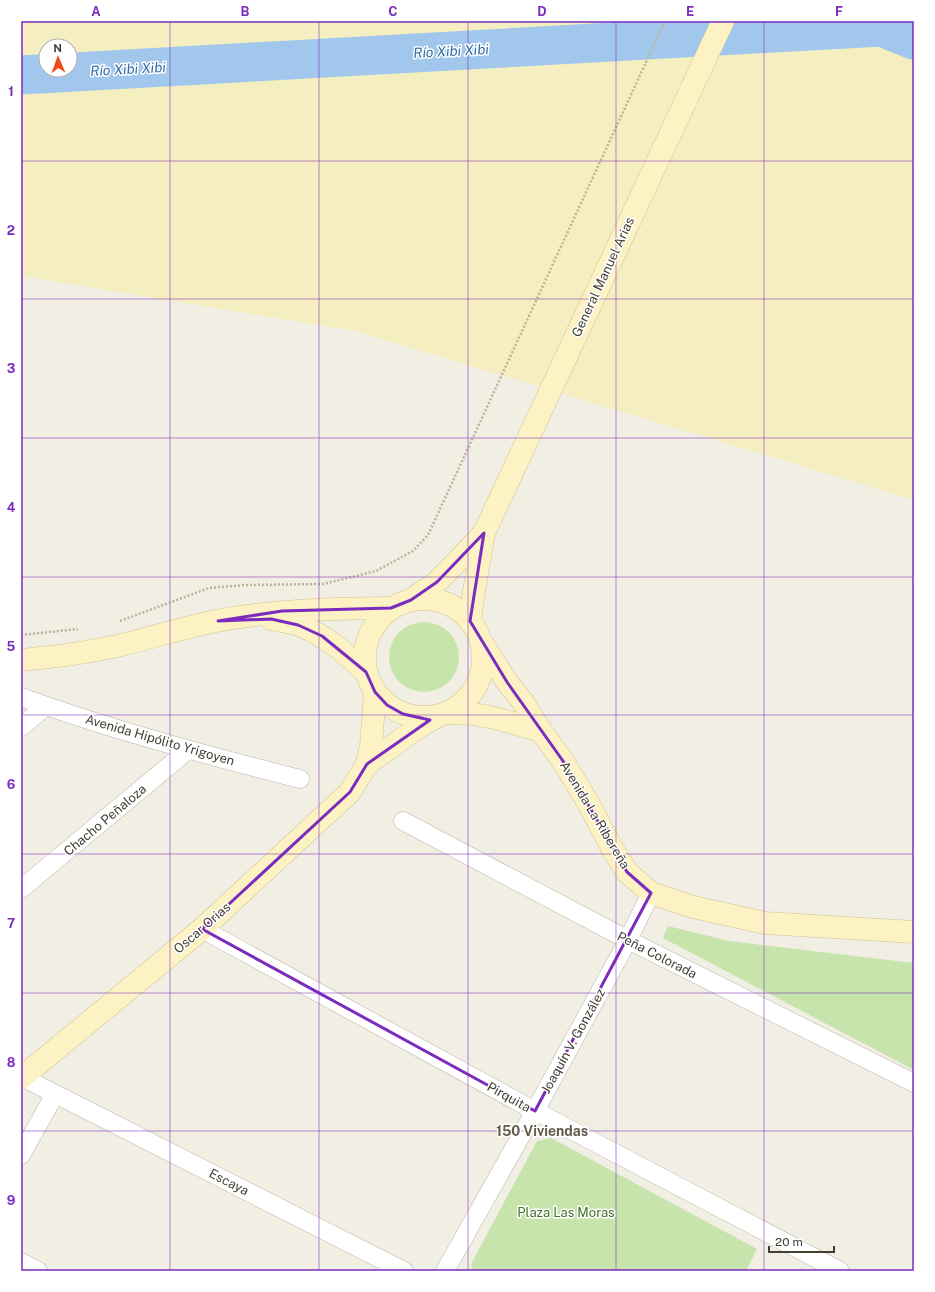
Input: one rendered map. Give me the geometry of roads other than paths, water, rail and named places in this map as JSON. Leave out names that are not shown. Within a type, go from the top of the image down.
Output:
[{"type":"main road","name":"General Manuel Arias","points":[[470,621],[484,533],[723,21]]},
{"type":"main road","name":"General Manuel Arias","points":[[411,600],[436,582],[484,533]]},
{"type":"main road","points":[[443,714],[461,704],[473,692],[480,676],[483,660],[482,643],[470,621],[458,610],[444,602],[428,599],[411,600],[401,603],[391,608],[378,620],[368,636],[364,654],[369,683],[374,692],[387,705],[403,714],[420,718],[443,714],[473,714],[495,718],[541,731]]},
{"type":"main road","points":[[21,660],[59,657],[116,646],[218,621],[282,611],[391,608]]},
{"type":"main road","points":[[218,621],[271,619],[298,625],[338,647],[366,672]]},
{"type":"main road","name":"Avenida La Ribereña","points":[[482,643],[507,682],[523,702],[579,786],[613,850],[627,872],[651,893],[693,907],[765,923],[914,932]]},
{"type":"main road","name":"Oscar Orias","points":[[21,1078],[202,929],[350,792],[367,764],[372,746],[374,692]]},
{"type":"main road","name":"Oscar Orias","points":[[367,764],[419,727],[443,714]]},
{"type":"street","name":"Avenida Hipólito Yrigoyen","points":[[21,697],[188,750],[300,780]]},
{"type":"street","points":[[21,727],[46,706]]},
{"type":"street","name":"Chacho Peñaloza","points":[[21,889],[188,750]]},
{"type":"street","name":"Peña Colorada","points":[[403,821],[628,940],[914,1083]]},
{"type":"street","name":"Joaquín V. González","points":[[445,1271],[535,1111],[628,940],[651,893]]},
{"type":"street","name":"Pirquita","points":[[202,929],[535,1111],[840,1271]]},
{"type":"street","name":"Escaya","points":[[21,1078],[404,1271]]},
{"type":"street","points":[[21,1155],[55,1094]]},
{"type":"street","points":[[21,1262],[38,1271]]},
{"type":"waterway","points":[[866,21],[914,40]]},
{"type":"waterway","name":"Río Xibi Xibi","points":[[21,75],[881,27]]},
{"type":"district","name":"150 Viviendas","points":[[542,1131]]},
{"type":"park label","name":"Plaza Las Moras","points":[[566,1212]]}]
